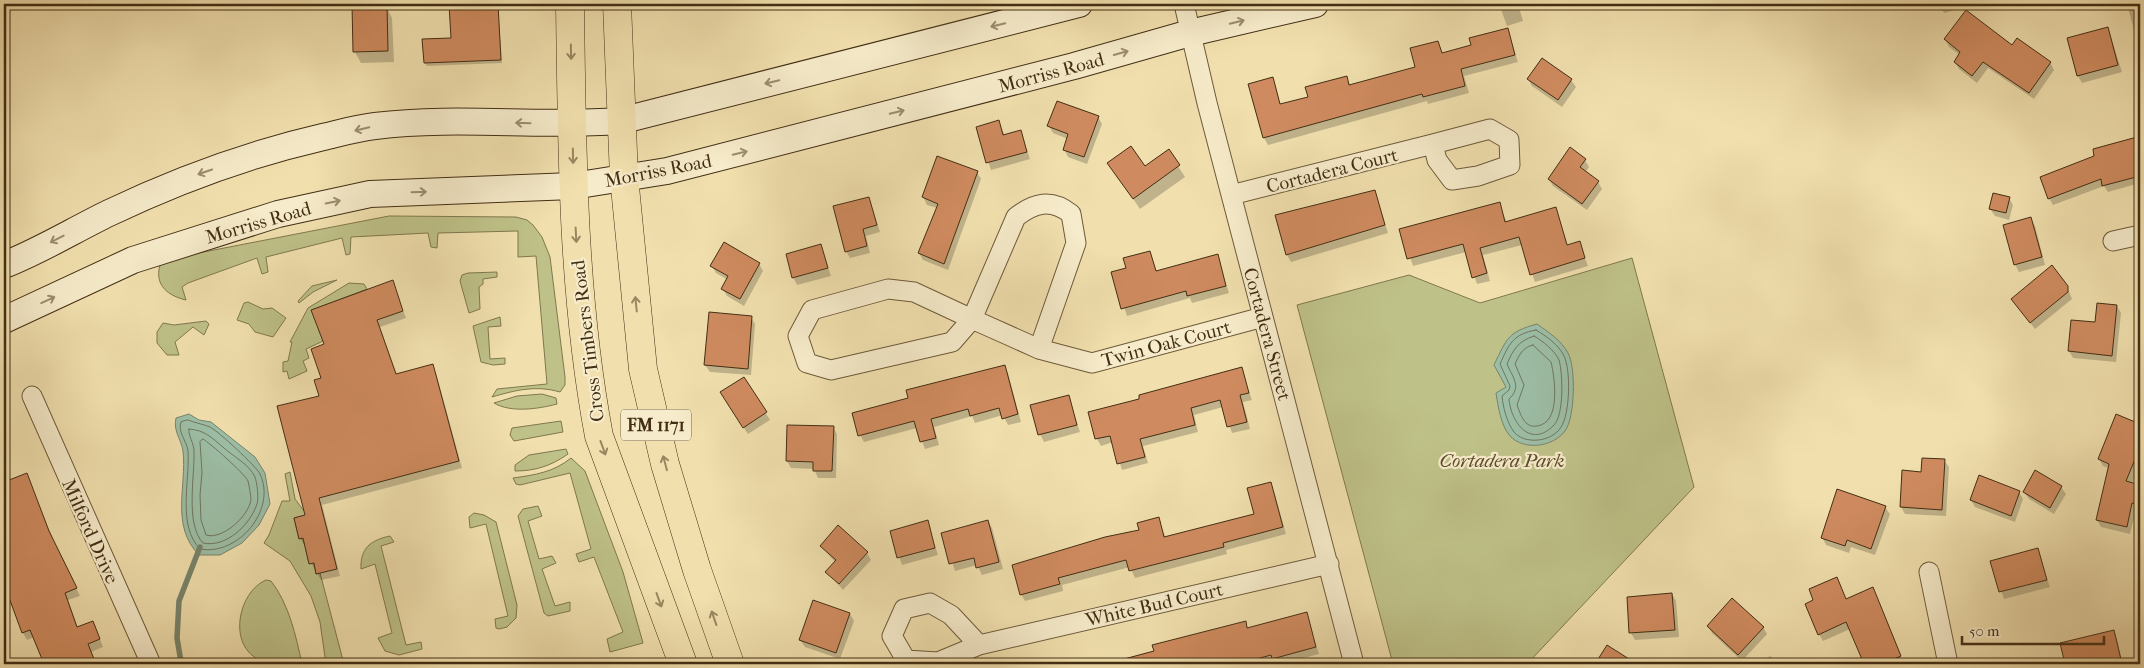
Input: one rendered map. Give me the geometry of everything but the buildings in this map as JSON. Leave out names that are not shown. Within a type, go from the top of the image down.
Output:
[{"type":"main road","name":"Cross Timbers Road","points":[[570,4],[573,186],[579,294],[599,436],[683,664]]},
{"type":"main road","name":"FM 1171","points":[[617,4],[620,121],[624,178],[643,368],[665,464],[697,570],[730,664]]},
{"type":"main road","points":[[4,265],[22,258],[108,213],[183,180],[288,145],[373,126],[441,121],[572,125],[620,121],[1079,4]]},
{"type":"main road","name":"Morriss Road","points":[[4,320],[133,260],[278,214],[370,194],[573,186],[667,171],[1074,66],[1190,34],[1316,4]]},
{"type":"street","name":"Cortadera Street","points":[[1184,4],[1231,195],[1354,664]]},
{"type":"street","name":"Cortadera Court","points":[[1231,195],[1433,144]]},
{"type":"street","name":"Twin Oak Court","points":[[1039,349],[1076,243],[1071,214],[1065,208],[1044,202],[1028,208],[1016,218],[972,319],[952,342],[831,370],[807,364],[798,336],[812,310],[888,289],[914,292],[972,319],[1039,349],[1092,363],[1263,317]]},
{"type":"street","points":[[2113,241],[2140,235]]},
{"type":"street","name":"Milford Drive","points":[[32,396],[151,664]]},
{"type":"street","name":"White Bud Court","points":[[979,645],[1329,564]]},
{"type":"street","points":[[1929,572],[1948,664]]},
{"type":"green space","points":[[389,216],[516,217],[527,220],[533,225],[542,237],[550,257],[565,377],[565,385],[560,392],[526,389],[492,397],[497,389],[547,384],[536,256],[518,257],[518,231],[438,233],[437,248],[431,247],[428,233],[351,237],[350,254],[346,255],[342,238],[266,257],[268,272],[262,274],[257,258],[188,283],[182,287],[186,300],[169,293],[164,289],[159,279],[160,265],[183,256]]},
{"type":"green space","name":"Cortadera Park","points":[[1632,258],[1694,487],[1527,664],[1393,664],[1297,305],[1409,275],[1480,303]]},
{"type":"green space","points":[[497,272],[497,277],[483,279],[483,284],[479,287],[480,309],[469,313],[460,281],[462,275]]},
{"type":"green space","points":[[337,280],[313,292],[299,303],[298,301],[312,286]]},
{"type":"green space","points":[[349,283],[364,284],[367,289],[312,310],[323,341],[306,349],[309,358],[303,361],[307,371],[289,379],[287,371],[283,372],[283,362],[288,361],[292,342],[290,342],[308,308]]},
{"type":"green space","points":[[248,302],[263,309],[272,308],[286,318],[273,337],[255,332],[249,324],[237,320],[244,303]]},
{"type":"green space","points":[[500,317],[501,326],[488,327],[490,359],[505,358],[505,364],[493,365],[481,362],[473,326]]},
{"type":"green space","points":[[206,321],[209,324],[204,335],[193,327],[175,342],[179,355],[167,355],[157,343],[157,332],[163,323],[174,325]]},
{"type":"green space","points":[[542,394],[556,398],[557,404],[533,409],[516,409],[494,403],[517,396]]},
{"type":"green space","points":[[561,421],[563,432],[514,441],[510,435],[512,428]]},
{"type":"green space","points":[[566,449],[568,454],[549,465],[536,469],[515,471],[515,465],[529,455]]},
{"type":"green space","points":[[571,458],[585,471],[623,572],[643,643],[610,652],[607,639],[623,632],[594,557],[579,562],[576,554],[591,549],[570,473],[520,485],[516,484],[513,478],[551,470]]},
{"type":"green space","points":[[290,472],[295,499],[304,511],[321,507],[322,511],[294,518],[299,539],[303,538],[309,563],[314,563],[316,574],[320,573],[344,664],[326,664],[320,622],[311,596],[290,561],[264,543],[282,501],[290,501],[285,474]]},
{"type":"green space","points":[[538,506],[542,516],[528,521],[539,559],[552,556],[556,563],[542,569],[555,606],[570,602],[570,611],[548,616],[544,613],[518,516],[523,509]]},
{"type":"green space","points":[[474,513],[484,515],[496,522],[517,605],[516,618],[507,627],[496,628],[495,619],[508,616],[486,524],[470,528],[469,517]]},
{"type":"green space","points":[[390,536],[394,542],[381,546],[406,645],[421,642],[422,649],[399,655],[385,651],[378,638],[392,633],[375,564],[361,569],[362,556],[368,546],[377,540]]},
{"type":"green space","points":[[266,580],[271,581],[283,600],[294,631],[302,664],[283,664],[269,660],[260,660],[250,653],[243,643],[240,632],[240,619],[243,607],[256,586]]},
{"type":"water","points":[[1537,324],[1558,340],[1568,353],[1571,360],[1573,392],[1571,415],[1565,431],[1546,444],[1530,445],[1516,441],[1504,427],[1496,393],[1506,387],[1494,365],[1502,348],[1514,333]]},
{"type":"water","points":[[189,414],[199,420],[211,422],[255,457],[265,473],[270,504],[259,525],[242,543],[220,555],[199,555],[190,543],[182,518],[183,451],[175,423],[176,418]]},
{"type":"waterway","points":[[181,662],[177,638],[179,601],[200,547]]}]
